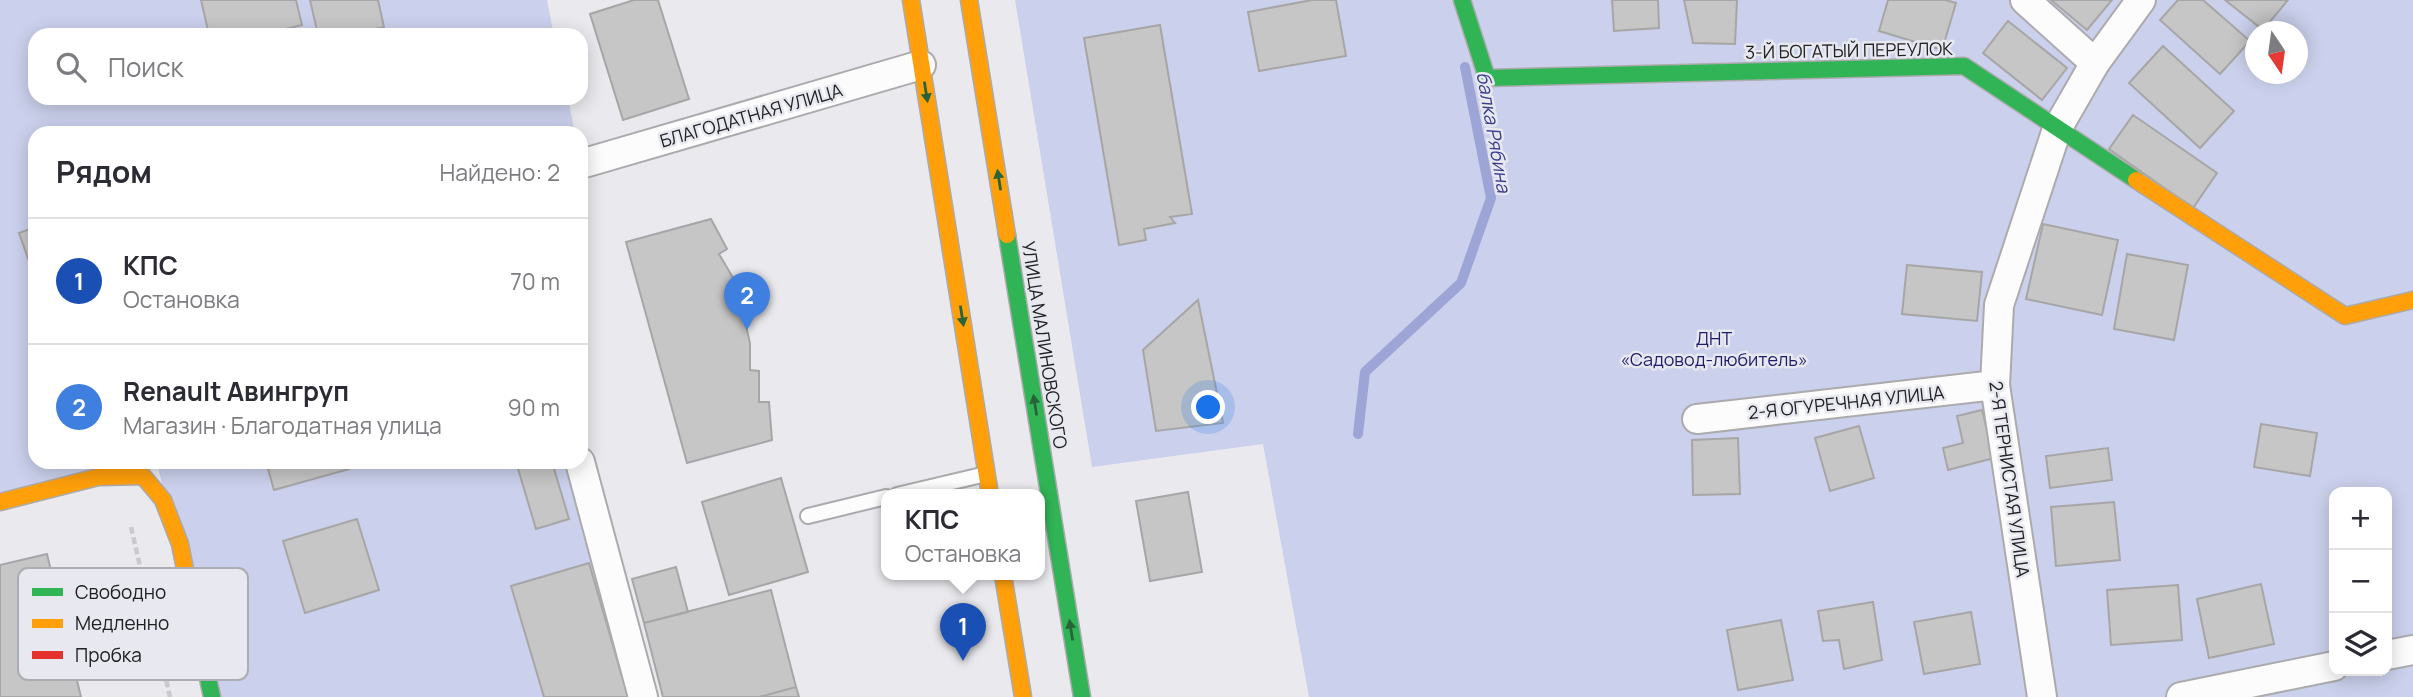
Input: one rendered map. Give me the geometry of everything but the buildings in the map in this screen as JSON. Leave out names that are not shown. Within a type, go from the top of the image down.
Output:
[{"type":"main road","points":[[911,0],[989,489]]},
{"type":"main road","name":"УЛИЦА МАЛИНОВСКОГО","points":[[970,0],[1082,697]]},
{"type":"main road","name":"3-Й БОГАТЫЙ ПЕРЕУЛОК","points":[[1462,0],[1487,78],[1964,66],[2057,130],[2345,316],[2413,300]]},
{"type":"main road","points":[[0,502],[98,477],[144,469],[163,500],[180,544],[185,568]]},
{"type":"main road","points":[[1004,580],[1023,697]]},
{"type":"street","points":[[2025,0],[2095,63]]},
{"type":"street","name":"2-Я ТЕРНИСТАЯ УЛИЦА","points":[[2042,697],[1994,385],[1999,305],[2057,130],[2095,63],[2141,0]]},
{"type":"street","name":"БЛАГОДАТНАЯ УЛИЦА","points":[[588,162],[921,65]]},
{"type":"street","name":"2-Я ОГУРЕЧНАЯ УЛИЦА","points":[[1697,419],[1994,385]]},
{"type":"street","points":[[582,469],[643,697]]},
{"type":"street","points":[[2392,654],[2413,650]]},
{"type":"street","points":[[2181,697],[2329,667]]},
{"type":"lane","points":[[922,489],[987,473]]},
{"type":"lane","points":[[808,516],[881,498]]},
{"type":"path","points":[[130,522],[141,568]]},
{"type":"green space","points":[[0,0],[547,0],[553,28],[28,28],[28,105],[569,105],[574,126],[28,126],[28,469],[100,469],[0,493]]},
{"type":"green space","name":"ДНТ «Садовод-любитель»","points":[[1015,0],[2413,0],[2413,697],[1309,697],[1263,444],[1092,467]]},
{"type":"green space","points":[[159,469],[568,469],[630,697],[211,697],[207,680],[248,680],[248,568],[181,568]]},
{"type":"waterway","name":"балка Рябина","points":[[1358,434],[1365,372],[1461,283],[1491,198],[1465,67]]},
{"type":"traffic: fast","points":[[1462,0],[1487,78],[1964,66],[2136,180]]},
{"type":"traffic: fast","points":[[1007,235],[1082,697]]},
{"type":"traffic: fast","points":[[208,680],[212,697]]},
{"type":"traffic: slow","points":[[911,0],[989,489]]},
{"type":"traffic: slow","points":[[969,0],[1007,235]]},
{"type":"traffic: slow","points":[[2136,180],[2345,316],[2413,300]]},
{"type":"traffic: slow","points":[[0,502],[98,477],[143,476],[163,500],[180,544],[185,568]]},
{"type":"traffic: slow","points":[[1004,580],[1023,697]]},
{"type":"place","name":"Renault Авингруп","points":[[747,330]]},
{"type":"place","name":"КПС","points":[[963,661]]}]
